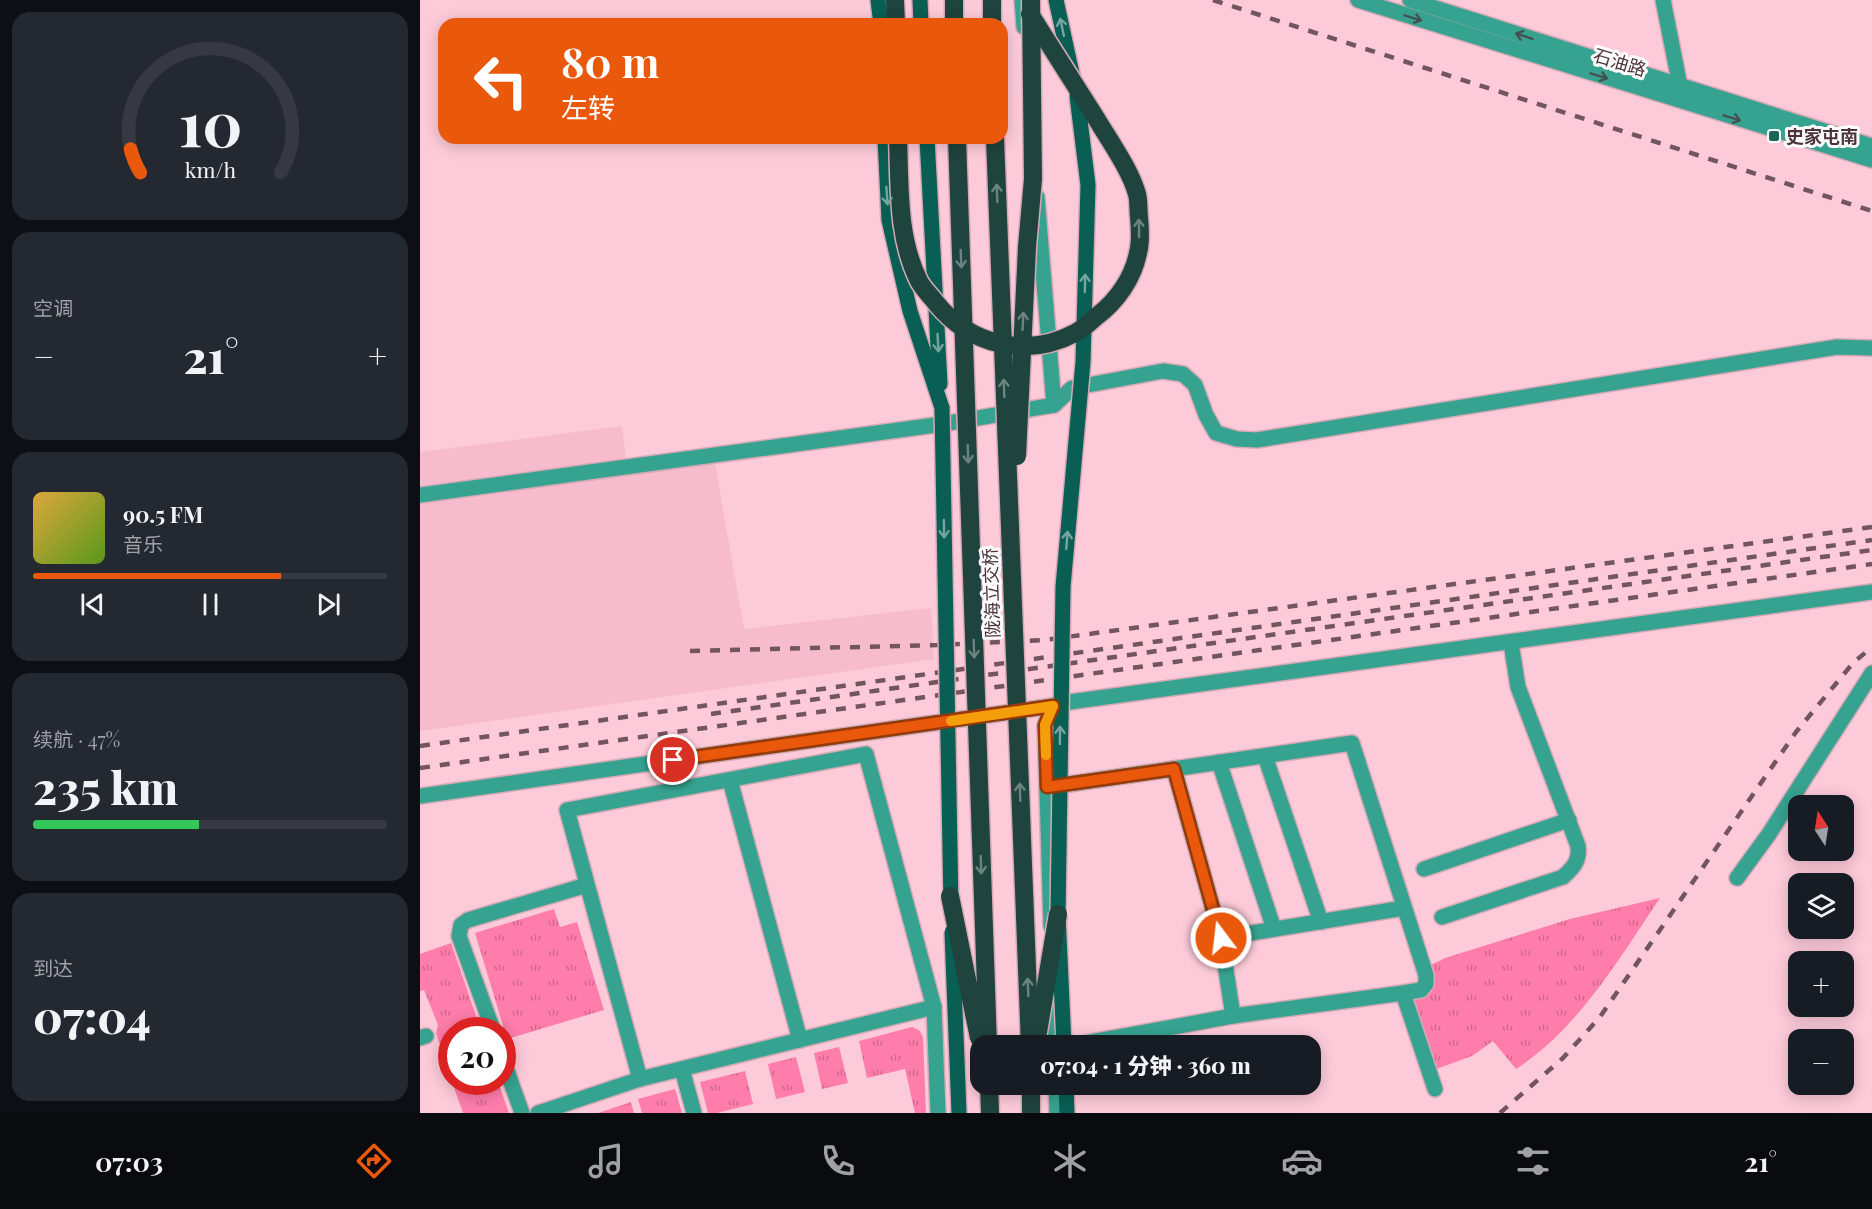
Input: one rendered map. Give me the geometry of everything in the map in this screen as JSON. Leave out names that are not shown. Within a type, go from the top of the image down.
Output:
[{"type":"highway","points":[[895,0],[896,18]]},
{"type":"highway","points":[[954,0],[954,18]]},
{"type":"highway","points":[[992,0],[992,18]]},
{"type":"highway","points":[[898,144],[900,198],[909,255],[920,282],[946,315],[959,327],[986,340],[1016,345],[1035,345],[1055,341],[1076,332],[1118,296],[1132,273],[1139,251],[1140,227],[1137,194],[1116,151],[1028,5]]},
{"type":"highway","points":[[1011,590],[1027,247],[1033,179],[1028,5]]},
{"type":"highway","name":"陇海立交桥","points":[[957,144],[988,1035]]},
{"type":"highway","name":"陇海立交桥","points":[[995,144],[1030,1035]]},
{"type":"highway","points":[[950,896],[978,1035]]},
{"type":"highway","points":[[1038,1035],[1058,914]]},
{"type":"highway","points":[[1031,1095],[1031,1113]]},
{"type":"main road","points":[[878,0],[880,18]]},
{"type":"main road","points":[[920,0],[921,18]]},
{"type":"main road","points":[[1056,0],[1077,96],[1088,185],[1083,362],[1063,587],[1058,914],[1064,1035]]},
{"type":"main road","points":[[885,144],[889,220],[910,311],[942,408]]},
{"type":"main road","points":[[927,144],[942,408],[950,896],[958,1113]]},
{"type":"main road","points":[[1066,1095],[1067,1113]]},
{"type":"street","name":"石油路","points":[[1358,0],[1678,93],[1872,146]]},
{"type":"street","name":"石油路","points":[[1410,0],[1872,160]]},
{"type":"street","points":[[1663,0],[1678,93]]},
{"type":"street","points":[[1028,5],[1054,405]]},
{"type":"street","points":[[420,495],[943,424],[1054,405],[1072,388],[1163,370],[1182,374],[1196,385],[1206,415],[1216,433],[1237,439],[1257,440],[1837,347],[1872,348]]},
{"type":"street","points":[[420,796],[1062,703],[1872,592]]},
{"type":"street","points":[[1442,916],[1563,877],[1574,867],[1580,855],[1518,687],[1511,643]]},
{"type":"street","points":[[1737,878],[1769,834],[1872,673]]},
{"type":"street","points":[[1053,706],[1045,725],[1055,1035]]},
{"type":"street","points":[[949,721],[956,1029]]},
{"type":"street","points":[[1047,787],[1352,743],[1426,975],[1426,984],[1421,990],[1233,1016],[1129,1035]]},
{"type":"street","points":[[640,1079],[567,810],[866,754],[934,1007],[938,1113]]},
{"type":"street","points":[[1265,756],[1321,922]]},
{"type":"street","points":[[1219,762],[1274,929]]},
{"type":"street","points":[[1174,769],[1221,938],[1233,1016]]},
{"type":"street","points":[[730,780],[800,1040]]},
{"type":"street","points":[[1424,869],[1569,820]]},
{"type":"street","points":[[488,1017],[459,936],[461,925],[468,920],[587,885]]},
{"type":"street","points":[[1221,938],[1404,908]]},
{"type":"street","points":[[1403,993],[1435,1089]]},
{"type":"street","points":[[538,1113],[640,1079],[934,1007]]},
{"type":"street","points":[[682,1069],[694,1113]]},
{"type":"street","points":[[516,1095],[522,1113]]},
{"type":"street","points":[[1056,1095],[1057,1113]]},
{"type":"shaded area","points":[[622,426],[628,475],[715,464],[744,629],[931,608],[934,659],[420,731],[420,452]]},
{"type":"green space","points":[[1660,898],[1596,991],[1559,1034],[1539,1052],[1516,1069],[1493,1041],[1472,1056],[1431,1071],[1405,987],[1422,982],[1425,968],[1445,958],[1570,919]]},
{"type":"green space","points":[[554,909],[560,927],[577,922],[604,1010],[516,1036],[516,1017],[500,1017],[475,933]]},
{"type":"green space","points":[[451,943],[477,1017],[438,1017],[438,1025],[424,990],[420,991],[420,954]]},
{"type":"green space","points":[[912,1027],[919,1030],[923,1037],[926,1113],[915,1113],[905,1069],[867,1078],[859,1041]]},
{"type":"green space","points":[[839,1047],[848,1083],[822,1089],[814,1053]]},
{"type":"green space","points":[[796,1057],[805,1092],[776,1099],[768,1064]]},
{"type":"green space","points":[[745,1071],[753,1104],[708,1113],[700,1082]]},
{"type":"green space","points":[[675,1089],[682,1113],[642,1113],[638,1099]]},
{"type":"green space","points":[[457,1095],[503,1095],[509,1113],[463,1113]]},
{"type":"green space","points":[[631,1102],[634,1113],[598,1113]]},
{"type":"railway","points":[[1213,0],[1872,211]]},
{"type":"railway","points":[[690,651],[1045,640],[1872,527]]},
{"type":"railway","points":[[420,746],[1872,540]]},
{"type":"railway","points":[[711,714],[1872,550]]},
{"type":"railway","points":[[420,768],[1872,564]]},
{"type":"railway","points":[[1500,1113],[1563,1058],[1600,1017],[1796,732],[1853,663],[1872,647]]},
{"type":"slow traffic","points":[[951,721],[1053,706],[1045,725],[1046,755]]},
{"type":"place","name":"史家屯南","points":[[1774,136]]},
{"type":"route","points":[[673,760],[1053,706],[1045,725],[1047,787],[1174,769],[1221,938]]}]
